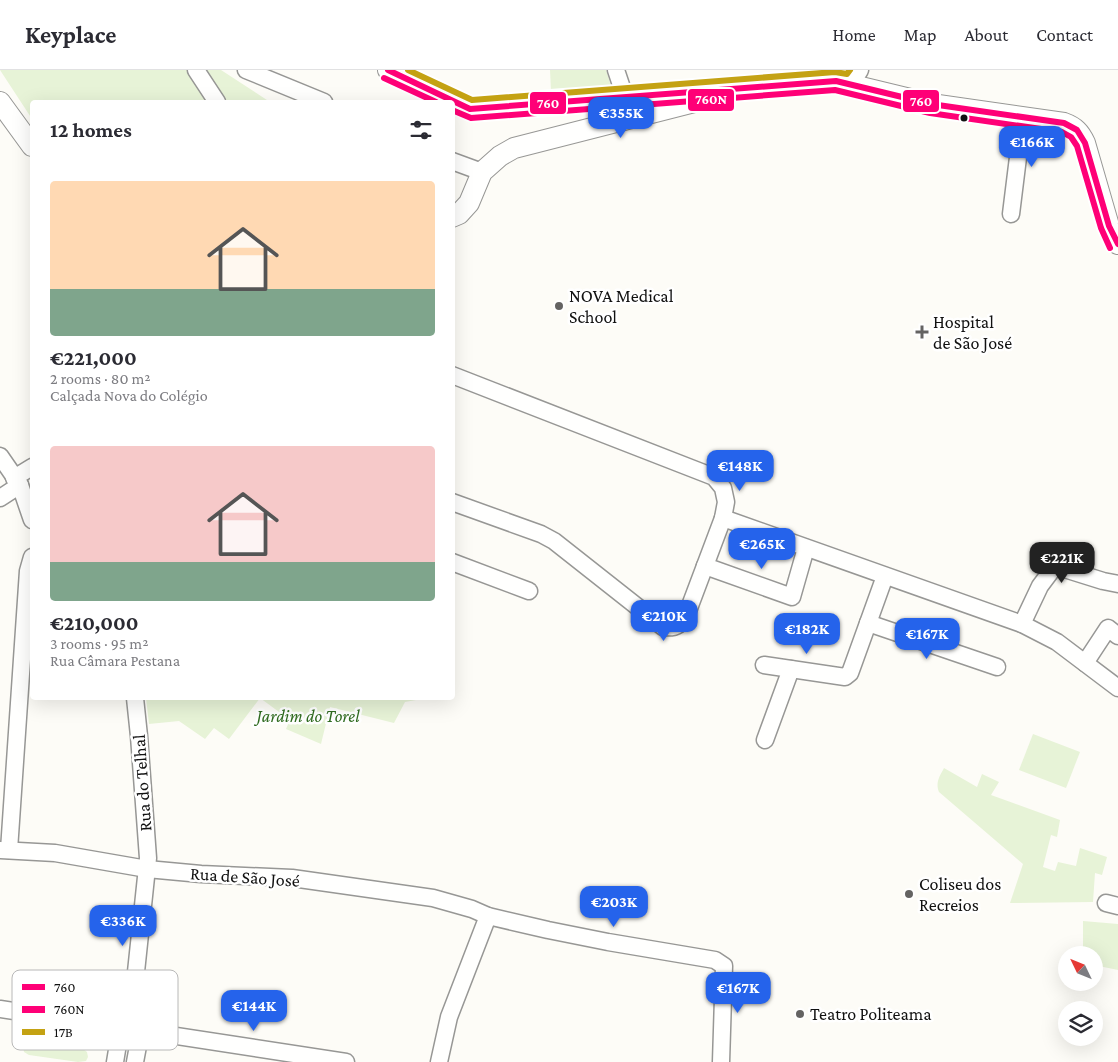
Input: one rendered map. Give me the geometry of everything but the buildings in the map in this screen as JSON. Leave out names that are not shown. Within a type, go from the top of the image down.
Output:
[{"type":"street","points":[[196,70],[216,100]]},
{"type":"street","points":[[246,70],[319,100]]},
{"type":"street","points":[[388,70],[451,100]]},
{"type":"street","points":[[616,70],[625,97]]},
{"type":"street","points":[[455,102],[470,109],[477,109],[836,81],[853,74],[931,104],[1064,123],[1076,128],[1085,143],[1109,226],[1118,244]]},
{"type":"street","points":[[455,216],[469,203],[482,172],[508,150],[520,145],[650,115],[750,88]]},
{"type":"street","points":[[0,102],[30,143]]},
{"type":"street","points":[[1011,214],[1023,117]]},
{"type":"street","points":[[455,162],[482,172]]},
{"type":"street","points":[[455,378],[714,477],[723,488],[726,502],[723,518],[688,611],[681,623],[673,628],[664,626],[554,541],[541,534],[455,503]]},
{"type":"street","points":[[0,456],[17,482],[30,515]]},
{"type":"street","points":[[0,498],[30,469]]},
{"type":"street","points":[[723,518],[1022,624],[1057,642],[1118,688]]},
{"type":"street","points":[[705,566],[792,597],[806,548]]},
{"type":"street","points":[[455,563],[529,591]]},
{"type":"street","points":[[4,850],[6,798],[30,564]]},
{"type":"street","points":[[1022,624],[1040,586],[1055,566],[1118,584]]},
{"type":"street","points":[[764,665],[845,677],[850,673],[885,576]]},
{"type":"street","points":[[868,623],[997,667]]},
{"type":"street","points":[[1084,663],[1108,628],[1118,636]]},
{"type":"street","points":[[765,740],[792,669]]},
{"type":"street","name":"Rua do Telhal","points":[[134,700],[142,768],[147,869],[136,970]]},
{"type":"street","name":"Rua de São José","points":[[4,850],[55,853],[147,869],[201,874],[292,878],[414,895],[472,909],[488,916],[608,942],[715,960],[724,966],[721,1062]]},
{"type":"street","points":[[439,1062],[450,1017],[488,916]]},
{"type":"street","points":[[178,1036],[346,1062]]},
{"type":"green space","points":[[0,70],[188,70],[197,81],[205,76],[207,70],[221,70],[267,100],[30,100],[30,116]]},
{"type":"green space","points":[[550,70],[606,70],[611,86],[551,91]]},
{"type":"green space","points":[[146,700],[258,700],[229,739],[214,728],[205,739],[179,721],[149,724]]},
{"type":"green space","name":"Jardim do Torel","points":[[263,700],[416,700],[405,702],[394,723],[330,707],[321,744],[286,729],[290,720]]},
{"type":"green space","points":[[1033,734],[1080,752],[1066,788],[1019,770]]},
{"type":"green space","points":[[944,768],[977,787],[982,774],[999,782],[991,795],[1060,820],[1057,837],[1051,835],[1043,867],[1055,871],[1058,862],[1076,866],[1080,848],[1107,857],[1102,875],[1095,873],[1093,902],[1010,903],[1023,864],[939,792],[938,782]]},
{"type":"green space","points":[[1083,921],[1118,924],[1118,970],[1103,967],[1103,946],[1083,946]]},
{"type":"green space","points":[[24,1050],[84,1050],[88,1057],[86,1061],[78,1062],[29,1055]]},
{"type":"transit line","name":"760","points":[[388,70],[451,100]]},
{"type":"transit line","name":"17B","points":[[408,70],[472,100],[835,72],[847,74],[850,70]]},
{"type":"transit line","name":"760N","points":[[384,78],[432,100]]},
{"type":"transit line","name":"760","points":[[455,102],[470,109],[836,81],[931,104],[1064,123],[1077,130],[1085,143],[1109,226],[1118,244]]},
{"type":"transit line","name":"760N","points":[[455,111],[471,118],[835,90],[930,113],[1062,132],[1071,137],[1077,146],[1101,228],[1110,248]]},
{"type":"place","name":"NOVA Medical School","points":[[559,306]]},
{"type":"place","name":"Hospital de São José","points":[[922,332]]},
{"type":"place","name":"Coliseu dos Recreios","points":[[909,894]]},
{"type":"place","name":"Teatro Politeama","points":[[800,1014]]}]
